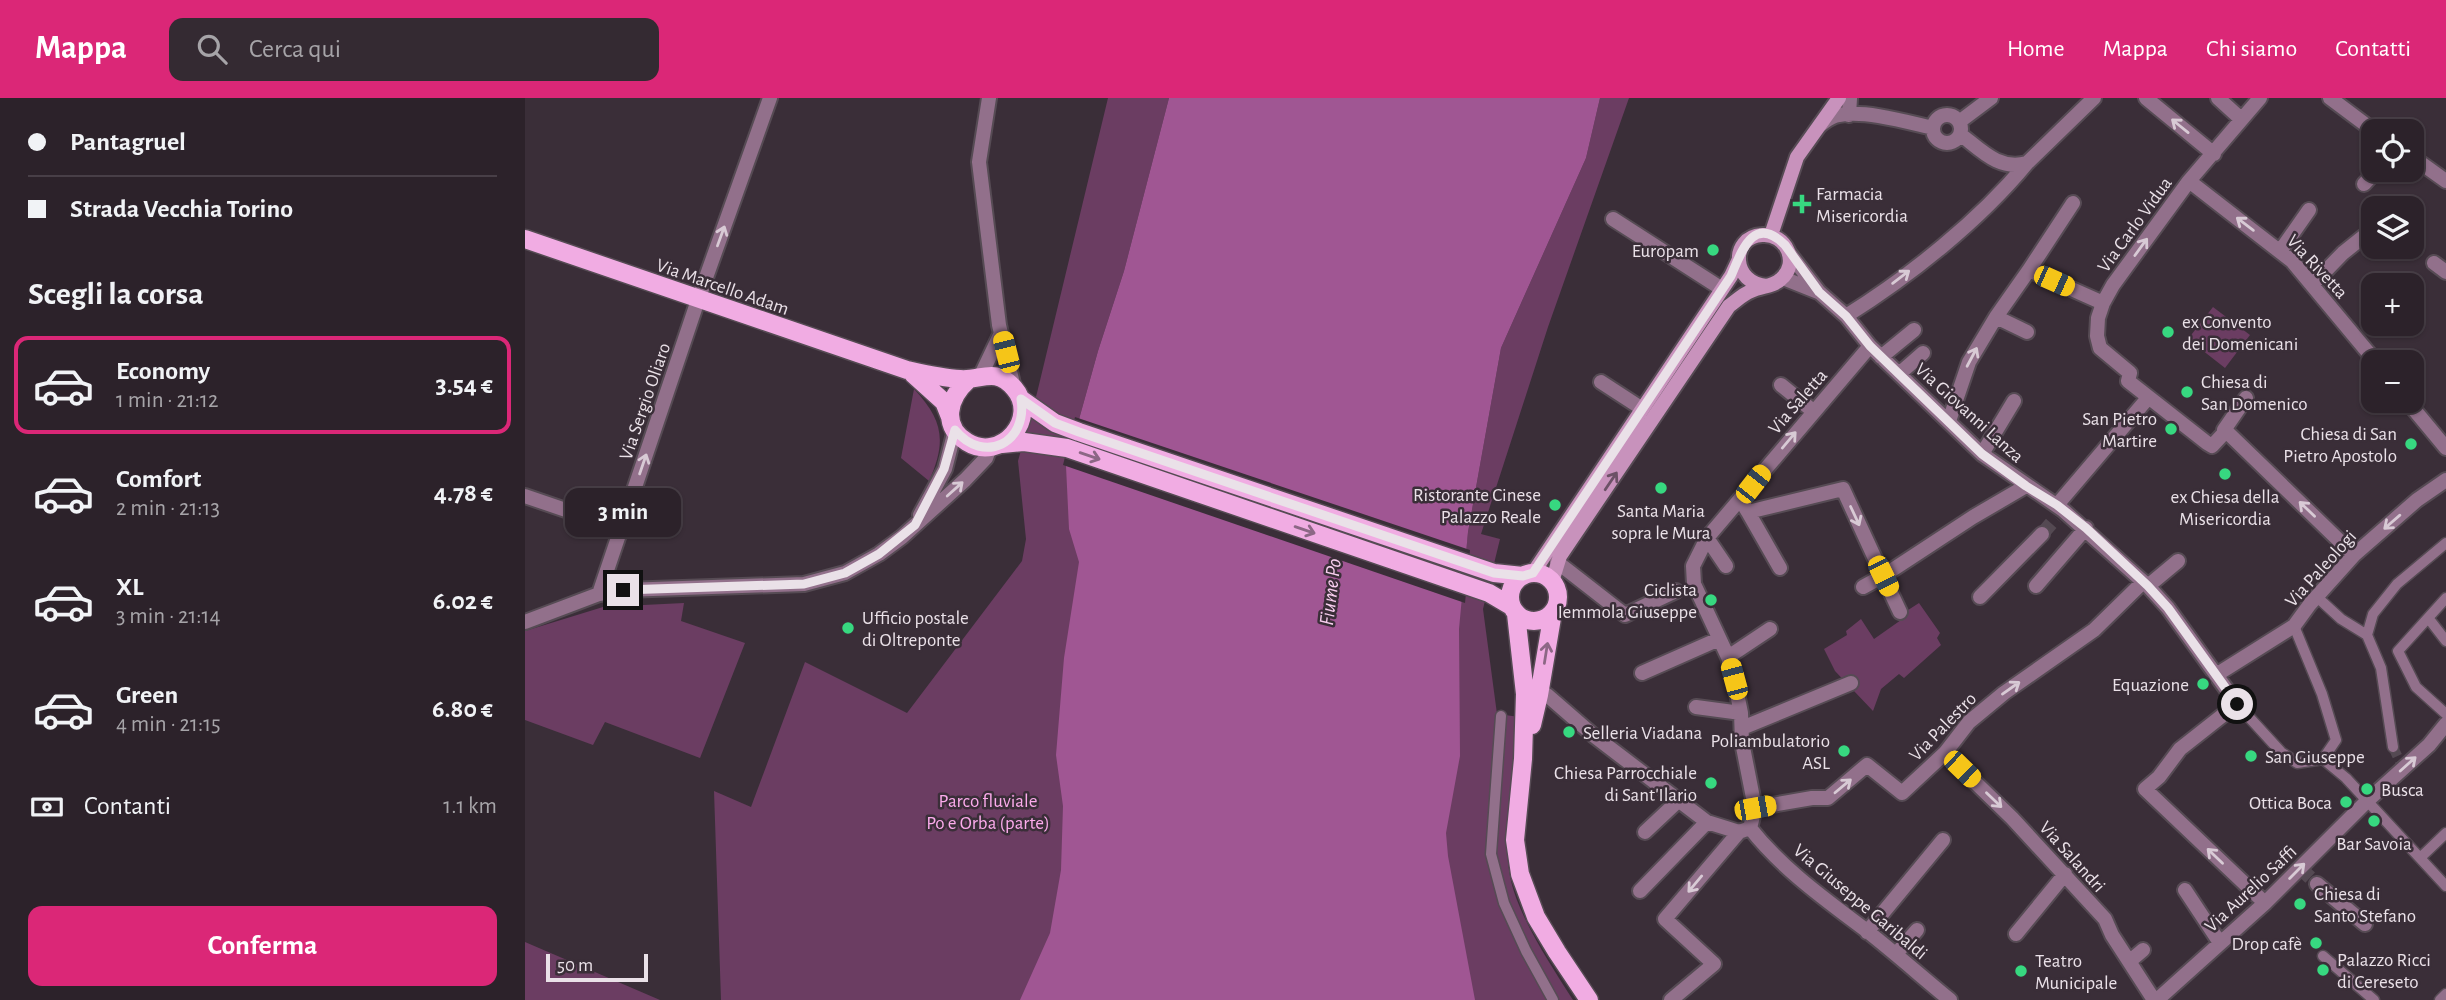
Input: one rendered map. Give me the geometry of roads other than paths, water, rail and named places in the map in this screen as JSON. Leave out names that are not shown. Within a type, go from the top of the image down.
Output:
[{"type":"main road","points":[[1771,235],[1797,158],[1839,98]]},
{"type":"main road","points":[[1552,582],[1557,562],[1729,306],[1750,291],[1767,286],[1783,278],[1790,262],[1785,245],[1771,235],[1756,236],[1749,239],[1740,251],[1740,268],[1750,282],[1767,286]]},
{"type":"main road","name":"Via Marcello Adam","points":[[525,239],[907,370],[974,378]]},
{"type":"main road","points":[[1589,1000],[1537,917],[1520,874],[1515,840],[1523,760],[1525,694],[1514,610],[1510,599],[1513,585],[1528,574],[1722,289],[1739,259]]},
{"type":"main road","name":"Via Marcello Adam","points":[[907,370],[944,402],[952,424]]},
{"type":"main road","points":[[1523,760],[1558,597],[1547,577],[1494,573],[1079,432],[1055,423],[1023,399],[1004,379],[996,376],[974,378],[956,390],[950,404],[952,424],[962,439],[971,445],[996,446],[1024,442],[1067,448],[1489,593],[1523,619],[1539,621],[1553,612]]},
{"type":"main road","points":[[996,446],[1014,435],[1020,425],[1023,399]]},
{"type":"street","name":"Via Sergio Oliaro","points":[[599,594],[698,300],[770,98]]},
{"type":"street","points":[[989,98],[979,162],[1001,334],[1023,399]]},
{"type":"street","points":[[1849,115],[1850,98]]},
{"type":"street","points":[[1991,98],[1959,128],[1950,142],[1942,142],[1935,136],[1933,128],[1936,120],[1944,115],[1952,116],[1959,128],[1996,161],[2014,167],[2028,163]]},
{"type":"street","points":[[2146,98],[2214,154]]},
{"type":"street","points":[[2218,98],[2241,119]]},
{"type":"street","name":"Via Carlo Vidua","points":[[2148,398],[2128,381],[2130,373],[2100,348],[2097,336],[2098,318],[2103,303],[2113,285],[2189,181],[2259,98]]},
{"type":"street","points":[[2330,98],[2361,121]]},
{"type":"street","points":[[1846,316],[1938,248],[2013,180],[2091,101]]},
{"type":"street","points":[[1817,127],[1828,119],[1849,115],[1886,117],[1933,128]]},
{"type":"street","points":[[2424,165],[2446,181]]},
{"type":"street","name":"Via Rivetta","points":[[2189,181],[2280,250],[2366,350]]},
{"type":"street","points":[[1949,421],[1969,362],[2073,203]]},
{"type":"street","points":[[2280,250],[2309,210]]},
{"type":"street","points":[[1613,219],[1722,289]]},
{"type":"street","points":[[2312,285],[2361,239]]},
{"type":"street","name":"Via Giovanni Lanza","points":[[1789,253],[1819,292],[1846,316],[1870,346],[1982,454],[2086,528],[2146,584],[2168,608],[2237,704],[2295,767],[2323,759]]},
{"type":"street","points":[[2029,270],[2103,303]]},
{"type":"street","name":"Via Giovanni Lanza","points":[[1783,278],[1819,292]]},
{"type":"street","points":[[1996,317],[2027,332]]},
{"type":"street","points":[[1881,357],[1915,330]]},
{"type":"street","points":[[974,378],[1001,334]]},
{"type":"street","name":"Via Saletta","points":[[1686,587],[1707,538],[1744,505],[1813,411],[1870,346]]},
{"type":"street","points":[[1899,374],[1923,353]]},
{"type":"street","points":[[1601,382],[1641,408]]},
{"type":"street","points":[[1781,385],[1813,411]]},
{"type":"street","points":[[2059,511],[2148,398],[2212,446],[2226,431]]},
{"type":"street","points":[[2246,398],[2224,429],[2354,555]]},
{"type":"street","points":[[1982,454],[2014,401]]},
{"type":"street","points":[[2417,413],[2446,448]]},
{"type":"street","points":[[915,525],[944,469],[952,424]]},
{"type":"street","points":[[525,622],[599,594],[623,590],[804,584],[845,573],[879,554],[915,525],[965,480],[996,446]]},
{"type":"street","name":"Via Paleologi","points":[[2216,675],[2294,626],[2354,555],[2417,500],[2446,480]]},
{"type":"street","points":[[1863,587],[2026,486]]},
{"type":"street","points":[[1780,568],[1744,505],[1843,489],[1900,612]]},
{"type":"street","points":[[525,496],[621,528]]},
{"type":"street","points":[[2036,586],[2086,528]]},
{"type":"street","points":[[1980,597],[2042,534]]},
{"type":"street","points":[[1707,538],[1726,566]]},
{"type":"street","points":[[2367,635],[2372,614],[2397,584],[2446,543]]},
{"type":"street","name":"Via Palestro","points":[[1755,808],[1828,798],[1867,765],[1902,793],[1945,752],[1969,722],[2004,692],[2094,631],[2146,584],[2178,561]]},
{"type":"street","points":[[1557,562],[1625,615],[1686,587],[1728,657],[1741,713],[1742,742],[1755,808],[1745,830],[1665,919],[1714,964],[1671,1000]]},
{"type":"street","points":[[2317,597],[2341,619],[2367,635],[2381,668],[2393,747]]},
{"type":"street","points":[[2446,598],[2398,651],[2416,687],[2446,714]]},
{"type":"street","points":[[2429,619],[2446,640]]},
{"type":"street","points":[[2294,626],[2322,694],[2336,740],[2323,759],[2346,778],[2446,886]]},
{"type":"street","points":[[1728,657],[1770,629]]},
{"type":"street","points":[[1642,673],[1719,639]]},
{"type":"street","points":[[1742,729],[1851,683]]},
{"type":"street","points":[[1547,695],[1593,735],[1707,822],[1745,830]]},
{"type":"street","points":[[2237,704],[2180,750],[2159,777],[2145,789],[2265,903]]},
{"type":"street","points":[[1696,707],[1741,713]]},
{"type":"street","points":[[1501,716],[1491,854],[1504,903],[1553,1000]]},
{"type":"street","name":"Via Aurelio Saffi","points":[[2156,1000],[2265,903],[2367,801],[2429,745],[2446,724]]},
{"type":"street","name":"Via Salandri","points":[[1945,752],[2012,818],[2105,919],[2112,935],[2156,1000]]},
{"type":"street","points":[[1645,832],[1678,802]]},
{"type":"street","points":[[1640,891],[1707,822]]},
{"type":"street","name":"Via Giuseppe Garibaldi","points":[[1745,830],[1762,842],[1817,893],[1896,954],[1949,1000]]},
{"type":"street","points":[[2420,858],[2446,833]]},
{"type":"street","points":[[1867,932],[1943,840]]},
{"type":"street","points":[[2016,934],[2065,874]]},
{"type":"street","points":[[2317,884],[2365,924]]},
{"type":"street","points":[[2185,890],[2220,943]]},
{"type":"street","points":[[1896,954],[1917,930]]},
{"type":"street","points":[[2130,961],[2143,950]]},
{"type":"street","points":[[2323,956],[2374,1000]]},
{"type":"street","points":[[2440,1000],[2446,994]]},
{"type":"water","name":"Fiume Po","points":[[1169,98],[1600,98],[1586,158],[1501,348],[1468,532],[1459,629],[1460,756],[1446,833],[1475,1000],[1020,1000],[1050,933],[1061,870],[1063,806],[1056,755],[1064,658],[1079,562],[1069,529],[1066,466],[1098,351],[1124,271]]},
{"type":"tunnel","points":[[2042,534],[2056,518]]},
{"type":"tunnel","points":[[2393,747],[2403,768]]},
{"type":"tunnel","points":[[2300,868],[2317,884]]},
{"type":"place","name":"Farmacia Misericordia","points":[[1802,204]]},
{"type":"place","name":"Europam","points":[[1713,250]]},
{"type":"place","name":"ex Convento dei Domenicani","points":[[2168,332]]},
{"type":"place","name":"Chiesa di San Domenico","points":[[2187,392]]},
{"type":"place","name":"San Pietro Martire","points":[[2171,429]]},
{"type":"place","name":"Chiesa di San Pietro Apostolo","points":[[2411,444]]},
{"type":"place","name":"ex Chiesa della Misericordia","points":[[2225,474]]},
{"type":"place","name":"Santa Maria sopra le Mura","points":[[1661,488]]},
{"type":"place","name":"Ristorante Cinese Palazzo Reale","points":[[1555,505]]},
{"type":"place","name":"Ciclista Iemmola Giuseppe","points":[[1711,600]]},
{"type":"place","name":"Ufficio postale di Oltreponte","points":[[848,628]]},
{"type":"place","name":"Equazione","points":[[2203,684]]},
{"type":"place","name":"Selleria Viadana","points":[[1569,732]]},
{"type":"place","name":"Poliambulatorio ASL","points":[[1844,751]]},
{"type":"place","name":"San Giuseppe","points":[[2251,756]]},
{"type":"place","name":"Chiesa Parrocchiale di Sant'Ilario","points":[[1711,783]]},
{"type":"place","name":"Busca","points":[[2367,789]]},
{"type":"place","name":"Ottica Boca","points":[[2346,802]]},
{"type":"place","name":"Bar Savoia","points":[[2374,821]]},
{"type":"place","name":"Chiesa di Santo Stefano","points":[[2300,904]]},
{"type":"place","name":"Drop cafè","points":[[2316,943]]},
{"type":"place","name":"Palazzo Ricci di Cereseto","points":[[2323,970]]},
{"type":"place","name":"Teatro Municipale","points":[[2021,971]]},
{"type":"park label","name":"Parco fluviale Po e Orba (parte)","points":[[988,811]]}]
